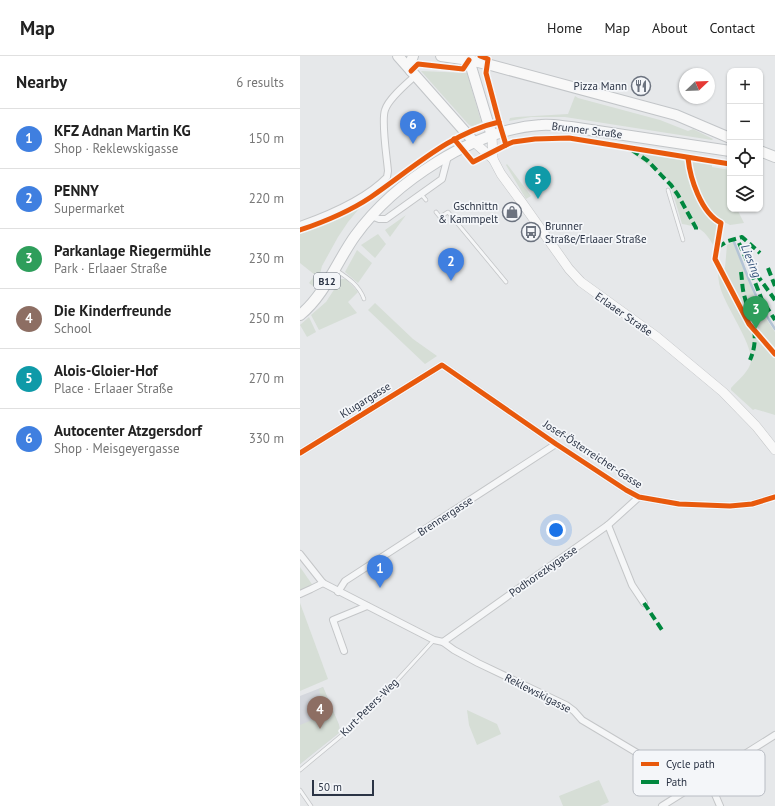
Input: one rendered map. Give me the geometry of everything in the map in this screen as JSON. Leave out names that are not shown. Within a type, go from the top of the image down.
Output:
[{"type":"main road","points":[[441,56],[468,58],[618,98],[676,115],[727,137]]},
{"type":"main road","points":[[468,58],[492,136],[493,159]]},
{"type":"main road","points":[[409,62],[475,143],[493,159]]},
{"type":"main road","name":"Brunner Straße","points":[[300,315],[324,286],[350,243],[371,216],[393,195],[422,172],[448,156],[492,136],[517,129],[540,125],[556,125],[727,151]]},
{"type":"main road","points":[[763,152],[775,157]]},
{"type":"main road","points":[[763,155],[775,157]]},
{"type":"main road","name":"Erlaaer Straße","points":[[493,159],[501,174],[581,282],[657,337],[723,392],[756,426],[775,450]]},
{"type":"street","points":[[300,225],[337,210],[363,195],[387,177],[388,171],[384,121],[385,110],[400,89],[409,62]]},
{"type":"street","points":[[371,216],[379,219],[386,219],[442,179],[448,156]]},
{"type":"street","name":"Josef-Österreicher-Gasse","points":[[442,365],[556,444],[639,497],[679,504],[730,506],[752,504],[775,497]]},
{"type":"street","name":"Klugargasse","points":[[300,452],[442,365]]},
{"type":"street","name":"Brennergasse","points":[[338,592],[345,581],[556,444]]},
{"type":"street","name":"Podhorezkygasse","points":[[443,642],[608,525],[639,497]]},
{"type":"street","points":[[608,525],[632,585],[644,603]]},
{"type":"street","name":"Reklewskigasse","points":[[300,554],[323,583],[338,592],[434,640],[443,642],[454,650],[478,663],[566,705],[582,720],[633,750]]},
{"type":"street","points":[[300,594],[323,583]]},
{"type":"street","points":[[344,651],[333,620],[367,606]]},
{"type":"street","points":[[752,750],[775,735]]},
{"type":"street","points":[[662,806],[678,796]]},
{"type":"street","points":[[716,796],[720,806]]},
{"type":"lane","points":[[668,190],[683,240]]},
{"type":"lane","points":[[421,194],[426,200]]},
{"type":"lane","points":[[436,212],[440,216],[448,212],[506,282]]},
{"type":"lane","points":[[334,269],[352,281],[361,291],[364,299]]},
{"type":"lane","name":"Kurt-Peters-Weg","points":[[300,770],[347,731],[391,687],[434,640]]},
{"type":"lane","points":[[300,790],[311,806]]},
{"type":"shaded area","points":[[421,71],[467,73],[483,128],[477,129],[469,125]]},
{"type":"shaded area","points":[[575,96],[660,120],[688,131],[693,129],[713,139],[565,117],[531,117],[509,121],[510,118],[517,117],[568,114]]},
{"type":"shaded area","points":[[629,151],[712,163],[712,167],[727,170],[727,212],[738,212],[744,223],[730,225],[718,219],[714,246],[701,230],[694,226],[682,224],[669,180]]},
{"type":"shaded area","points":[[507,164],[531,196],[526,199],[506,165]]},
{"type":"shaded area","points":[[367,199],[338,237],[322,266],[319,278],[313,286],[309,283],[315,275],[300,263],[300,229],[336,215]]},
{"type":"shaded area","points":[[406,215],[390,237],[385,230]]},
{"type":"shaded area","points":[[378,234],[386,244],[375,258],[361,245]]},
{"type":"shaded area","points":[[733,242],[754,295],[763,314],[775,332],[775,415],[755,409],[753,410],[731,390],[731,388],[746,372],[751,361],[751,354],[748,346],[724,298],[719,281],[718,266],[725,268],[727,245]]},
{"type":"shaded area","points":[[357,250],[372,263],[358,283],[345,272]]},
{"type":"shaded area","points":[[341,279],[346,279],[358,292],[348,302],[357,313],[319,330],[311,315],[326,302]]},
{"type":"shaded area","points":[[375,303],[413,339],[437,356],[425,364],[368,310]]},
{"type":"shaded area","points":[[309,317],[316,332],[307,337],[300,325]]},
{"type":"shaded area","points":[[300,567],[316,590],[300,597]]},
{"type":"shaded area","points":[[300,603],[328,679],[300,691]]},
{"type":"shaded area","points":[[323,687],[339,725],[340,732],[300,764],[300,696]]},
{"type":"shaded area","points":[[323,687],[339,725],[340,732],[300,764],[300,725],[324,715],[319,689]]},
{"type":"shaded area","points":[[467,710],[497,724],[501,734],[477,745],[469,725]]},
{"type":"shaded area","points":[[599,780],[609,802],[600,806],[563,806],[559,796]]},
{"type":"waterway","name":"Liesing","points":[[734,242],[757,298],[775,329]]},
{"type":"marked path","points":[[632,150],[648,161],[671,185],[696,228],[696,233]]},
{"type":"marked path","points":[[718,247],[728,241],[742,237],[760,253]]},
{"type":"marked path","points":[[739,243],[747,261],[775,300]]},
{"type":"marked path","points":[[768,268],[775,286]]},
{"type":"marked path","points":[[741,272],[743,290],[753,324],[755,341],[750,360]]},
{"type":"marked path","points":[[751,272],[762,300],[775,320]]},
{"type":"marked path","points":[[644,603],[662,630]]},
{"type":"cycle path","points":[[480,56],[488,59],[486,73],[499,122]]},
{"type":"cycle path","points":[[411,71],[418,64],[463,69],[469,60]]},
{"type":"cycle path","points":[[300,230],[327,220],[354,207],[371,197],[432,153],[464,134],[499,122],[506,145]]},
{"type":"cycle path","points":[[454,139],[473,162],[513,142],[535,139],[569,138],[727,164]]},
{"type":"cycle path","points":[[688,158],[694,185],[702,203],[714,218],[721,223],[715,259],[749,324],[775,354]]},
{"type":"cycle path","points":[[300,453],[442,365],[556,444],[639,497],[679,504],[730,506],[752,504],[775,497]]},
{"type":"place","name":"Pizza Mann","points":[[641,86]]},
{"type":"place","name":"Autocenter Atzgersdorf","points":[[413,144]]},
{"type":"place","name":"Alois-Gloier-Hof","points":[[538,199]]},
{"type":"place","name":"Gschnittn & Kammpelt","points":[[512,212]]},
{"type":"place","name":"Brunner Straße/Erlaaer Straße","points":[[531,232]]},
{"type":"place","name":"PENNY","points":[[451,281]]},
{"type":"place","name":"Parkanlage Riegermühle","points":[[756,329]]},
{"type":"place","name":"KFZ Adnan Martin KG","points":[[380,588]]},
{"type":"place","name":"Die Kinderfreunde","points":[[320,729]]}]
